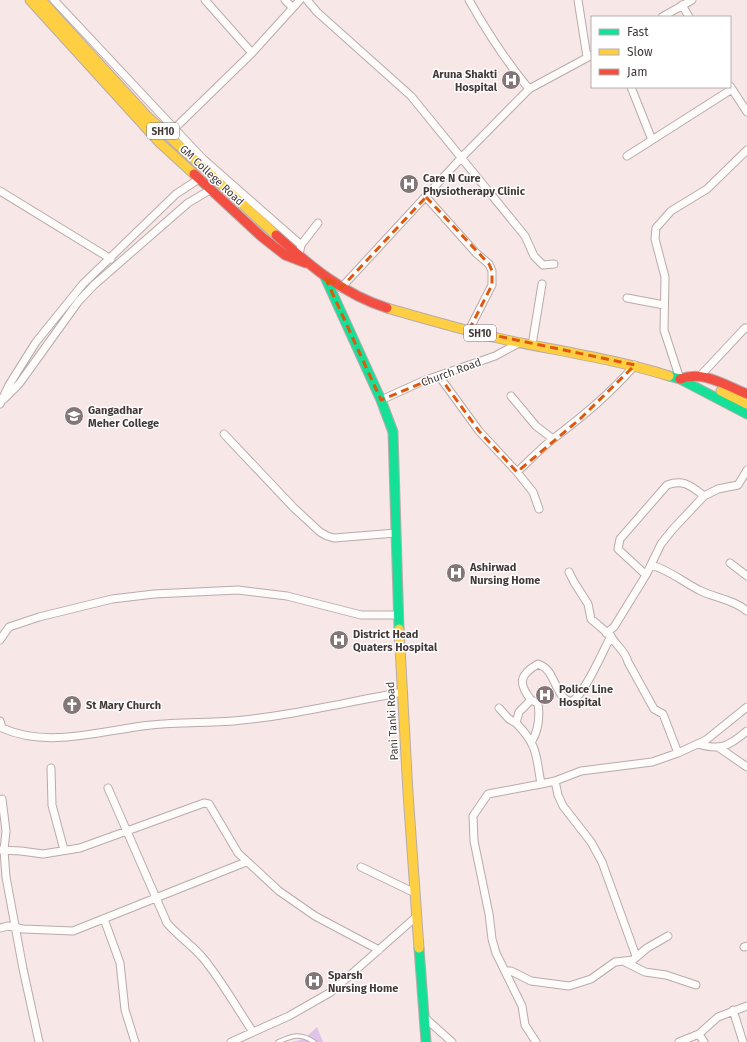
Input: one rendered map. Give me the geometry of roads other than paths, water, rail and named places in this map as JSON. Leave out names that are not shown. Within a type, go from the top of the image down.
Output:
[{"type":"street","name":"GM College Road","points":[[30,0],[141,124],[210,190],[262,237],[286,255],[309,265]]},
{"type":"street","name":"SH10","points":[[41,0],[146,115],[299,250],[309,265],[341,288],[375,304],[407,315],[469,330],[532,345],[635,365],[680,379],[690,375],[701,375]]},
{"type":"street","points":[[54,0],[203,159],[299,250],[318,223]]},
{"type":"street","points":[[205,0],[252,53]]},
{"type":"street","points":[[285,0],[292,7]]},
{"type":"street","points":[[174,129],[252,53],[292,7],[300,0]]},
{"type":"street","points":[[306,0],[317,12],[411,96],[525,236],[534,256],[543,264],[554,264]]},
{"type":"street","points":[[469,0],[490,37],[529,89]]},
{"type":"street","points":[[341,288],[462,157],[529,89],[589,56],[578,0]]},
{"type":"street","points":[[664,16],[692,0]]},
{"type":"street","points":[[682,5],[688,16]]},
{"type":"street","points":[[731,87],[747,112]]},
{"type":"street","points":[[631,88],[652,140]]},
{"type":"street","points":[[627,156],[730,88]]},
{"type":"street","points":[[747,150],[707,189],[671,210],[656,228],[656,239],[664,277],[664,330],[680,379],[747,414]]},
{"type":"street","points":[[1,400],[16,373],[54,319],[83,284],[111,259],[176,194],[199,179]]},
{"type":"street","points":[[1,400],[19,384],[74,308],[94,285],[188,203],[210,190]]},
{"type":"street","points":[[0,191],[111,259]]},
{"type":"street","points":[[426,197],[476,253],[488,264],[492,271],[492,285],[469,330]]},
{"type":"street","points":[[326,277],[381,400]]},
{"type":"street","points":[[532,345],[542,284]]},
{"type":"street","points":[[627,298],[664,305]]},
{"type":"street","points":[[747,328],[744,328],[701,375],[747,394]]},
{"type":"street","name":"Church Road","points":[[381,400],[439,376],[495,356],[520,342]]},
{"type":"street","points":[[517,472],[552,439],[580,420],[621,381],[635,365]]},
{"type":"street","points":[[439,376],[479,432],[517,472],[533,492],[539,509]]},
{"type":"street","points":[[680,379],[695,380],[747,404]]},
{"type":"street","points":[[512,396],[536,426],[552,439]]},
{"type":"street","name":"Pani Tanki Road","points":[[381,400],[393,432],[403,692],[415,894],[426,1042]]},
{"type":"street","points":[[224,434],[294,508],[327,536],[334,538],[396,533]]},
{"type":"street","points":[[532,741],[536,734],[540,714],[538,703],[531,700],[522,685],[522,678],[528,670],[538,664],[545,666],[563,697],[571,702],[577,700],[587,684],[609,635],[646,575],[661,544],[704,496],[718,489],[738,485],[747,470]]},
{"type":"street","points":[[646,575],[618,548],[620,539],[667,485],[675,482],[686,482],[704,496]]},
{"type":"street","points":[[730,563],[747,576]]},
{"type":"street","points":[[651,565],[661,568],[701,590],[741,606],[747,611]]},
{"type":"street","points":[[569,572],[588,604],[591,619],[609,635],[615,644],[626,654],[628,662],[654,709],[664,714],[678,753]]},
{"type":"street","points":[[0,640],[10,627],[39,618],[112,599],[154,594],[238,590],[287,596],[361,615],[399,615]]},
{"type":"street","points":[[0,721],[2,728],[17,735],[42,737],[79,736],[149,725],[233,721],[299,711],[403,692]]},
{"type":"street","points":[[516,723],[519,712],[531,700]]},
{"type":"street","points":[[536,1042],[525,1025],[522,1006],[505,971],[492,939],[489,914],[474,841],[473,816],[488,794],[555,781],[581,772],[652,762],[678,753],[706,740],[747,707]]},
{"type":"street","points":[[499,708],[509,719],[516,723],[532,741],[536,752],[541,784]]},
{"type":"street","points":[[698,744],[713,748],[718,747],[738,739],[747,731]]},
{"type":"street","points":[[718,747],[747,767]]},
{"type":"street","points":[[50,768],[52,805],[64,850]]},
{"type":"street","points":[[555,781],[558,795],[563,806],[590,842],[602,862],[636,956]]},
{"type":"street","points":[[108,788],[167,923],[176,934],[202,956],[221,981],[253,1032]]},
{"type":"street","points":[[2,799],[6,831],[2,850],[15,927],[39,1042]]},
{"type":"street","points":[[2,850],[43,854],[80,848],[204,803],[210,804],[238,853],[279,891],[315,916],[379,950]]},
{"type":"street","points":[[0,928],[8,926],[73,931],[246,862]]},
{"type":"street","points":[[361,867],[415,894]]},
{"type":"street","points":[[231,1042],[289,1016],[332,992],[417,916]]},
{"type":"street","points":[[104,919],[120,963],[125,1010],[135,1042]]},
{"type":"street","points":[[505,971],[511,971],[531,980],[570,986],[591,979],[615,962],[633,960],[636,956],[668,936]]},
{"type":"street","points":[[625,962],[645,972],[666,976],[696,985]]},
{"type":"street","points":[[679,1042],[699,1034],[715,1019],[733,1010],[747,1006]]},
{"type":"street","points":[[733,1010],[743,1042]]},
{"type":"street","points":[[424,1016],[452,1042]]},
{"type":"street","points":[[699,1034],[704,1042]]},
{"type":"lane","points":[[278,1042],[297,1035],[314,1042]]},
{"type":"place","name":"Aruna Shakti Hospital","points":[[511,80]]},
{"type":"place","name":"Care N Cure Physiotherapy Clinic","points":[[409,184]]},
{"type":"place","name":"Gangadhar Meher College","points":[[74,416]]},
{"type":"place","name":"Ashirwad Nursing Home","points":[[456,573]]},
{"type":"place","name":"District Head Quaters Hospital","points":[[339,640]]},
{"type":"place","name":"Police Line Hospital","points":[[545,695]]},
{"type":"place","name":"St Mary Church","points":[[72,705]]},
{"type":"place","name":"Sparsh Nursing Home","points":[[314,981]]}]
